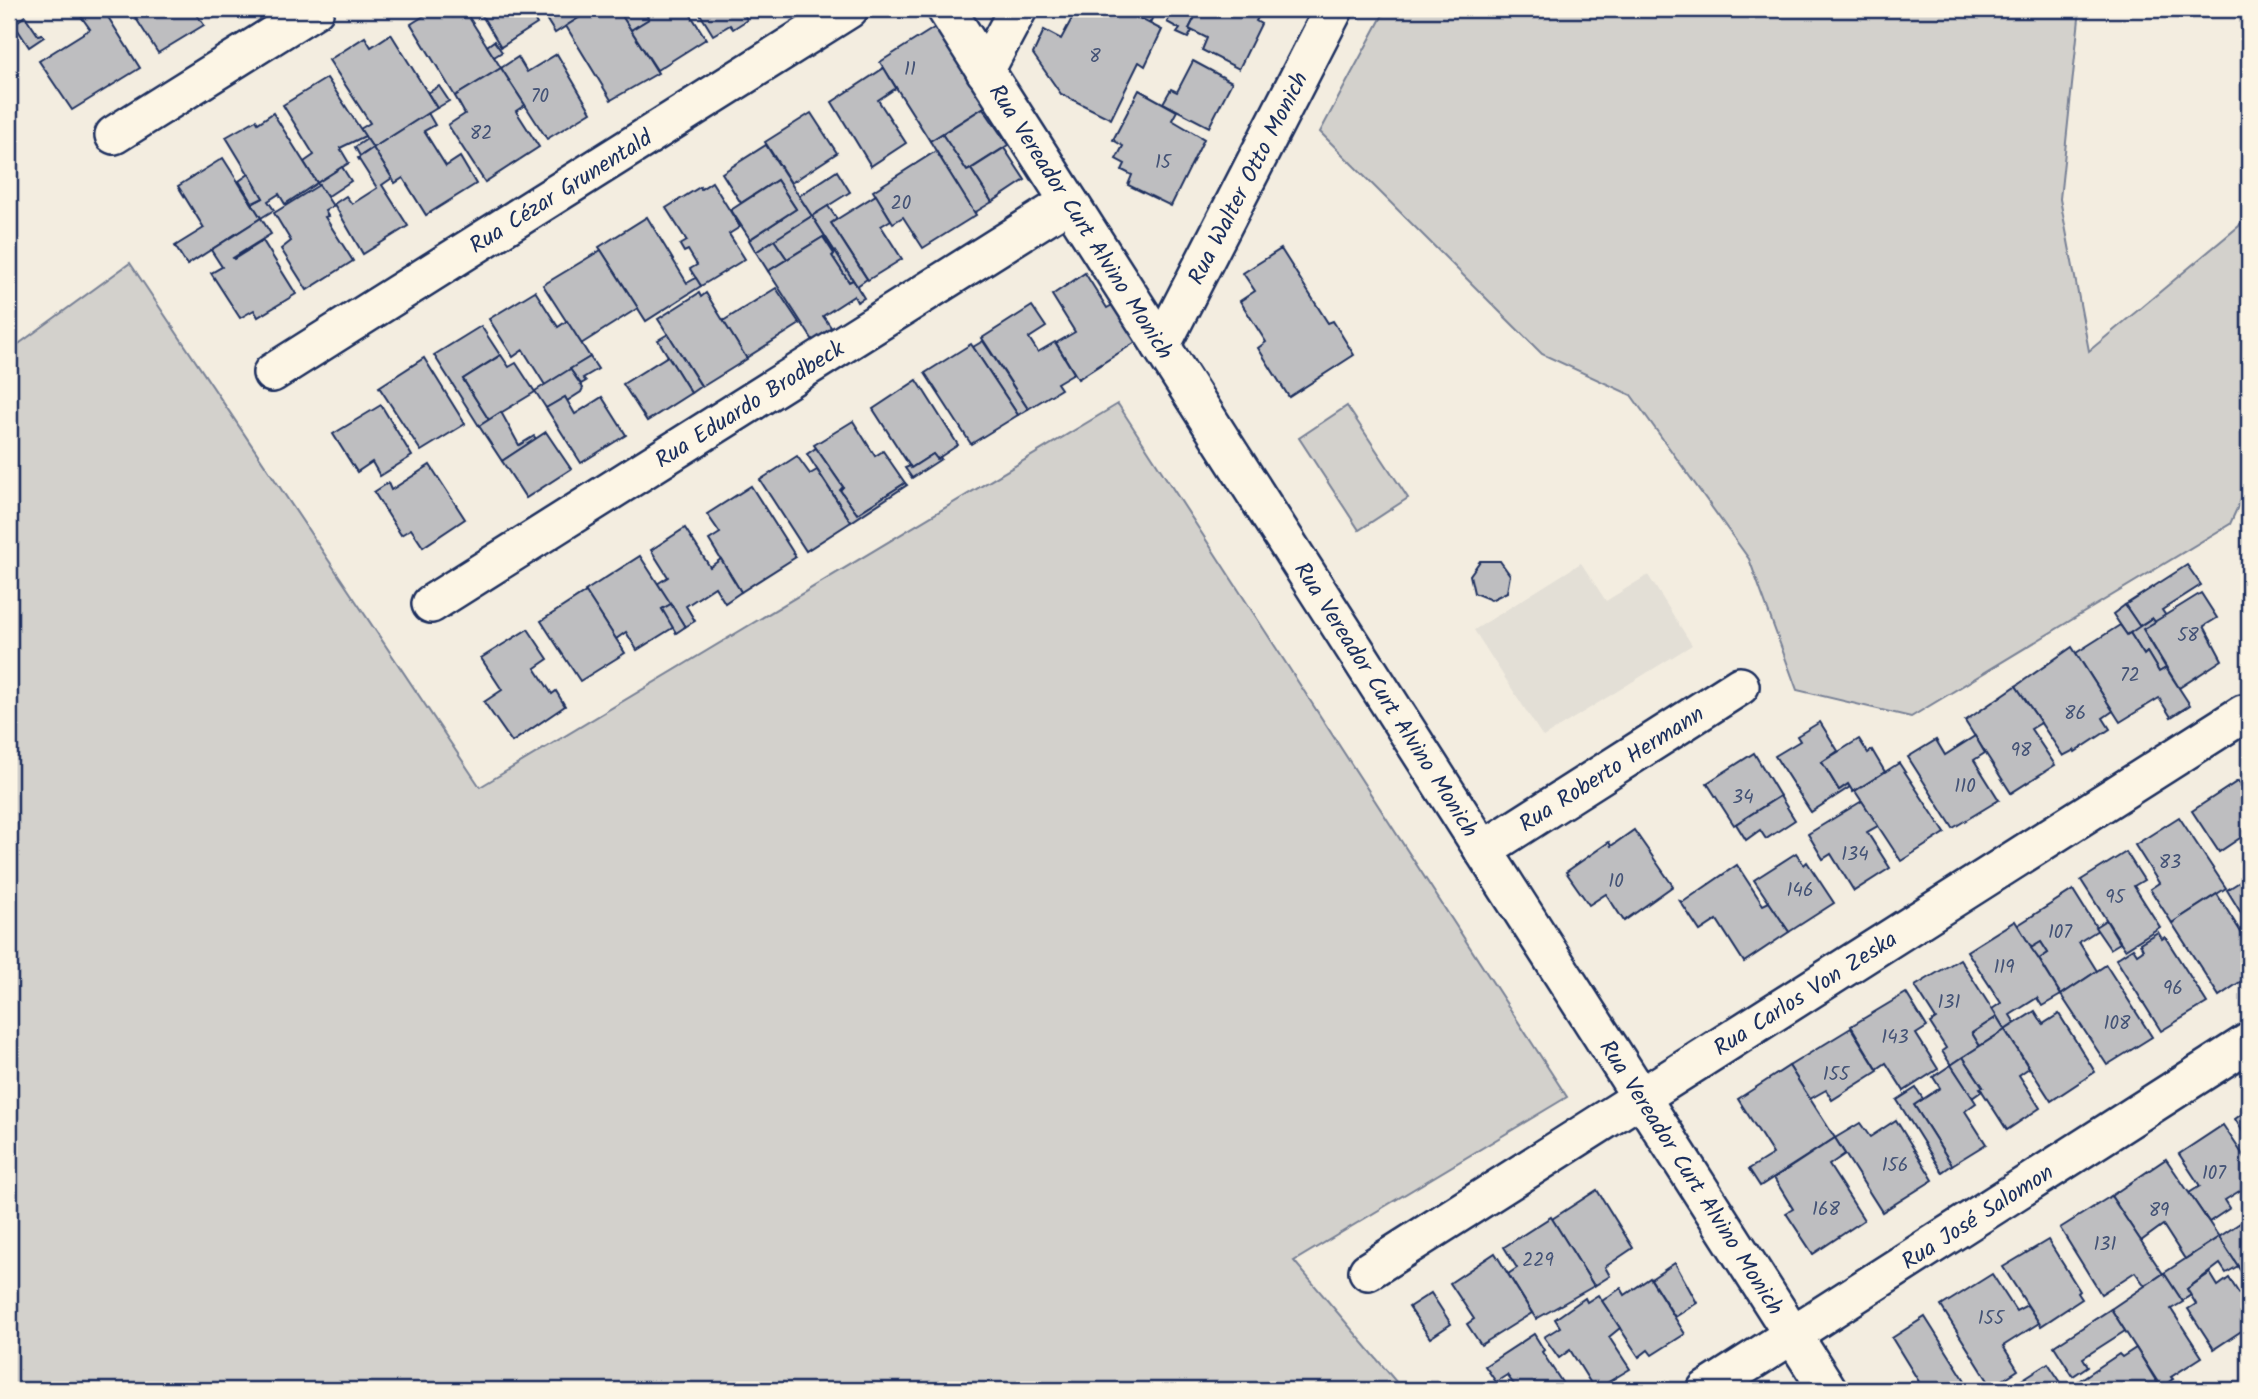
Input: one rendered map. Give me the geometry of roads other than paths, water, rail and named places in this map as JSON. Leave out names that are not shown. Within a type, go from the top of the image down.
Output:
[{"type":"street","points":[[114,135],[315,9]]},
{"type":"street","name":"Rua Vereador Curt Alvino Monich","points":[[946,9],[1828,1390]]},
{"type":"street","points":[[985,71],[1018,9]]},
{"type":"street","name":"Rua Walter Otto Monich","points":[[1161,346],[1334,9]]},
{"type":"street","name":"Rua Cézar Grunentald","points":[[272,373],[838,11]]},
{"type":"street","name":"Rua Eduardo Brodbeck","points":[[431,604],[1069,202]]},
{"type":"street","name":"Rua Roberto Hermann","points":[[1483,850],[1740,686]]},
{"type":"street","name":"Rua Carlos Von Zeska","points":[[1368,1271],[2243,714]]},
{"type":"street","name":"Rua José Salomon","points":[[1706,1390],[2249,1042]]}]
